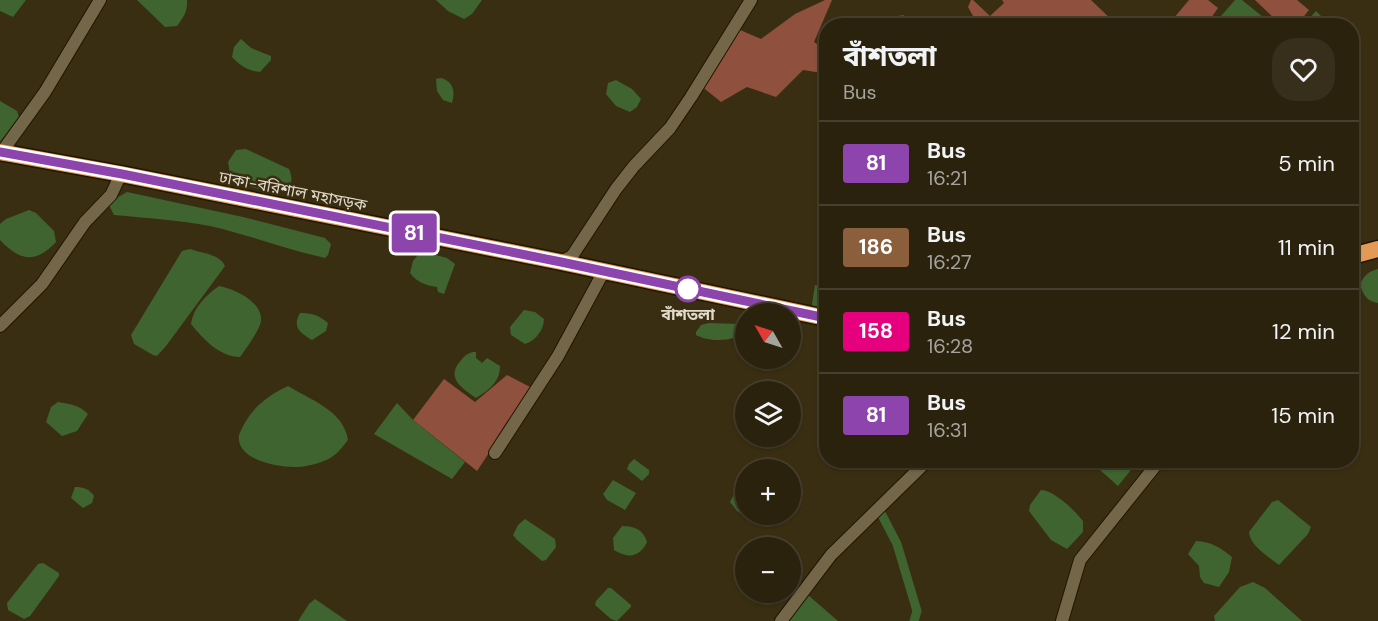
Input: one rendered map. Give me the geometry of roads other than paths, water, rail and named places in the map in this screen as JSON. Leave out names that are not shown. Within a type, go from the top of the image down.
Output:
[{"type":"highway","name":"ঢাকা-বরিশাল মহাসড়ক","points":[[1,152],[561,262],[819,317]]},
{"type":"highway","points":[[1359,254],[1378,249]]},
{"type":"street","points":[[1,152],[45,92],[100,0]]},
{"type":"street","points":[[561,262],[572,256],[616,189],[669,128],[691,97],[751,0]]},
{"type":"street","points":[[0,326],[42,284],[85,222],[111,195],[122,174]]},
{"type":"street","points":[[495,453],[558,356],[603,271]]},
{"type":"street","points":[[780,621],[831,555],[920,468]]},
{"type":"street","points":[[1062,621],[1080,560],[1154,468]]},
{"type":"waterway","points":[[882,515],[897,544],[917,611],[914,621]]},
{"type":"place","name":"বাঁশতলা","points":[[688,289]]}]
